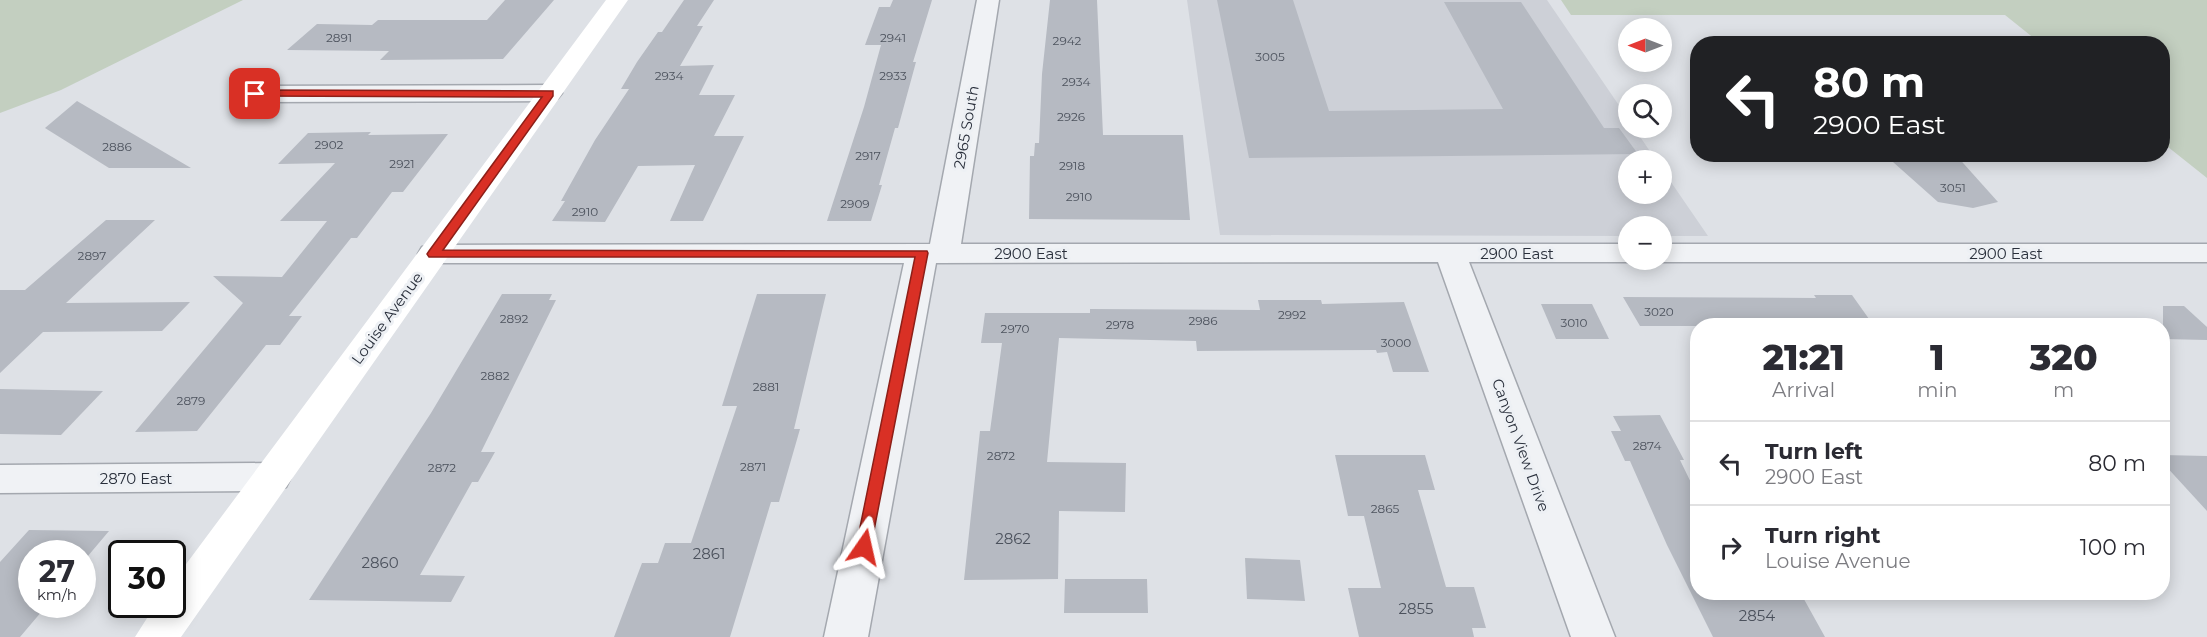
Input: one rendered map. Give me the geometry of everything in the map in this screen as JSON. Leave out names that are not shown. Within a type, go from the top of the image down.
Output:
[{"type":"street","name":"Louise Avenue","points":[[157,637],[617,0]]},
{"type":"street","name":"2965 South","points":[[846,637],[988,0]]},
{"type":"street","points":[[255,94],[549,93]]},
{"type":"street","name":"Canyon View Drive","points":[[1450,253],[1593,637]]},
{"type":"street","name":"2900 East","points":[[433,254],[1618,253]]},
{"type":"street","name":"2900 East","points":[[1672,253],[2207,253]]},
{"type":"street","name":"2870 East","points":[[0,479],[272,477]]},
{"type":"shaded area","points":[[1187,0],[1547,0],[1618,104],[1618,138],[1641,138],[1649,150],[1618,150],[1618,204],[1672,204],[1672,184],[1708,236],[1672,236],[1672,216],[1618,216],[1618,236],[1220,235]]},
{"type":"green space","points":[[0,0],[243,0],[61,90],[0,113]]},
{"type":"green space","points":[[1561,0],[2207,0],[2207,178],[2170,149],[2170,36],[2031,36],[2005,15],[1571,15]]},
{"type":"building","points":[[505,0],[554,0],[503,59],[380,60],[389,51],[287,50],[317,24],[372,25],[378,20],[487,20]]},
{"type":"building","points":[[684,0],[714,0],[697,26],[703,26],[680,66],[714,65],[699,95],[735,95],[714,136],[744,136],[703,221],[670,221],[695,165],[638,166],[605,222],[552,221],[565,201],[561,201],[595,140],[629,89],[621,89],[637,62]]},
{"type":"building","points":[[893,0],[932,0],[913,62],[916,62],[898,128],[895,128],[879,185],[882,185],[871,221],[827,221],[864,107],[881,45],[865,45],[879,7],[890,7]]},
{"type":"building","points":[[1050,0],[1097,0],[1103,135],[1183,135],[1190,220],[1029,219],[1030,156],[1034,156],[1035,143],[1039,143],[1042,74]]},
{"type":"building","points":[[1217,0],[1293,0],[1329,111],[1503,109],[1444,2],[1521,2],[1604,128],[1618,128],[1618,138],[1626,138],[1635,150],[1618,150],[1618,154],[1249,158]]},
{"type":"building","points":[[77,101],[191,168],[109,168],[45,128]]},
{"type":"building","points":[[371,132],[368,135],[448,134],[403,192],[392,192],[357,238],[351,238],[289,316],[302,316],[280,345],[266,345],[197,431],[135,432],[243,303],[213,276],[282,277],[327,221],[280,221],[335,163],[278,164],[308,133]]},
{"type":"building","points":[[1893,162],[1962,162],[1998,202],[1973,208],[1938,202]]},
{"type":"building","points":[[106,220],[155,220],[66,303],[190,302],[162,331],[43,332],[0,373],[0,290],[25,290]]},
{"type":"building","points":[[502,294],[552,294],[549,300],[556,300],[481,452],[495,452],[478,482],[472,482],[420,575],[465,576],[451,602],[309,600],[431,413]]},
{"type":"building","points":[[757,294],[826,294],[794,429],[800,429],[779,502],[771,502],[730,637],[614,637],[642,563],[658,563],[665,543],[691,543],[737,406],[722,406]]},
{"type":"building","points":[[1814,295],[1852,295],[1868,318],[1690,318],[1690,326],[1640,326],[1623,297],[1816,298]]},
{"type":"building","points":[[1258,300],[1321,300],[1322,304],[1404,302],[1429,372],[1393,372],[1387,352],[1377,353],[1376,350],[1197,351],[1196,341],[1059,338],[1047,462],[1126,463],[1125,512],[1059,511],[1058,579],[964,580],[980,431],[990,431],[1002,343],[981,343],[985,313],[1090,313],[1090,309],[1260,310]]},
{"type":"building","points":[[1541,304],[1592,304],[1609,339],[1556,339]]},
{"type":"building","points":[[2163,306],[2184,306],[2207,327],[2207,340],[2170,339],[2170,318],[2163,318]]},
{"type":"building","points":[[0,389],[103,391],[61,435],[0,434]]},
{"type":"building","points":[[1660,415],[1684,460],[1680,460],[1690,481],[1690,591],[1630,461],[1625,461],[1611,431],[1621,431],[1613,416]]},
{"type":"building","points":[[1335,455],[1425,455],[1435,490],[1418,490],[1446,587],[1474,587],[1486,628],[1472,628],[1474,637],[1359,637],[1348,588],[1381,588],[1364,516],[1348,516]]},
{"type":"building","points":[[2170,455],[2207,456],[2207,511],[2170,471]]},
{"type":"building","points":[[29,530],[109,531],[96,546],[96,540],[20,540]]},
{"type":"building","points":[[18,542],[18,618],[36,618],[20,637],[0,637],[0,562]]},
{"type":"building","points":[[1245,558],[1300,560],[1305,601],[1247,599]]},
{"type":"building","points":[[1065,579],[1147,579],[1148,613],[1064,613]]},
{"type":"building","points":[[1694,600],[1804,600],[1825,637],[1713,637]]},
{"type":"route","points":[[255,94],[549,93],[433,254],[922,253],[864,547]]}]
